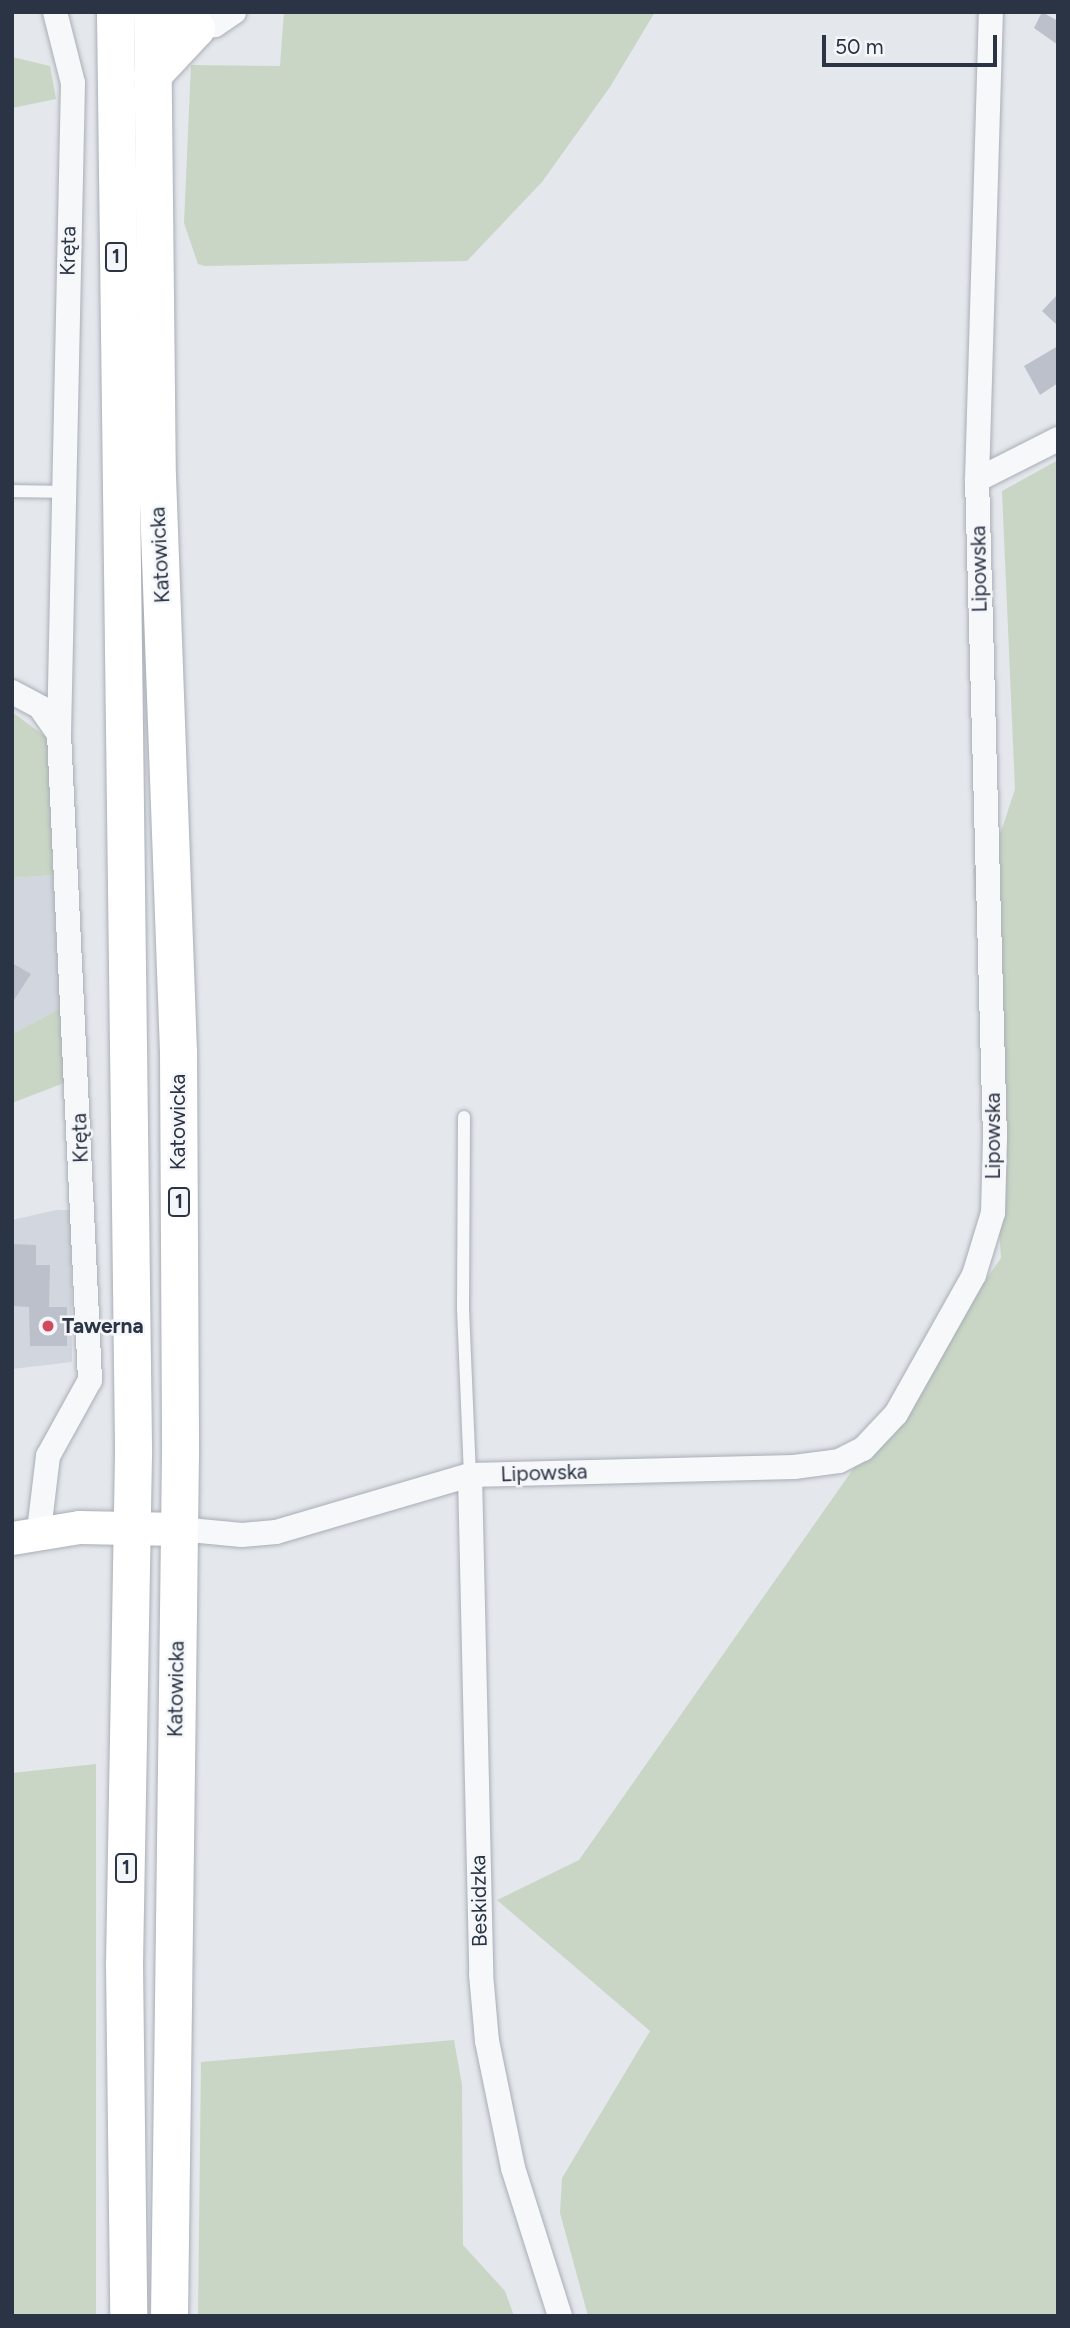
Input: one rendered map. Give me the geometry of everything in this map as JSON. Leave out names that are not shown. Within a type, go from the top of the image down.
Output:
[{"type":"main road","name":"Katowicka","points":[[115,12],[133,1527],[124,1964],[128,2316]]},
{"type":"main road","name":"Katowicka","points":[[152,12],[157,486],[178,1038],[179,1529],[169,2316]]},
{"type":"main road","points":[[152,75],[188,20]]},
{"type":"street","name":"Kręta","points":[[26,1534],[48,1457],[90,1380],[60,734],[67,492],[73,83],[55,12]]},
{"type":"street","points":[[188,20],[215,25],[234,12]]},
{"type":"street","name":"Lipowska","points":[[26,1534],[133,1527],[242,1535],[276,1532],[470,1475],[794,1467],[839,1461],[863,1449],[895,1414],[974,1275],[993,1213],[995,1139],[977,480],[990,12]]},
{"type":"street","points":[[977,480],[1058,439]]},
{"type":"street","points":[[12,692],[40,707],[60,734]]},
{"type":"street","name":"Beskidzka","points":[[470,1475],[481,1974],[487,2041],[513,2168],[560,2316]]},
{"type":"lane","points":[[12,491],[67,492]]},
{"type":"lane","name":"Lipowska","points":[[464,1116],[463,1308],[470,1475]]},
{"type":"shaded area","points":[[53,875],[60,1009],[12,1034],[12,878]]},
{"type":"shaded area","points":[[56,1210],[71,1210],[72,1362],[12,1369],[12,1220]]},
{"type":"green space","points":[[284,12],[655,12],[610,87],[542,182],[467,261],[198,264],[184,223],[191,65],[280,66]]},
{"type":"green space","points":[[12,57],[50,66],[56,99],[12,108]]},
{"type":"green space","points":[[1058,460],[1058,2316],[588,2316],[560,2213],[562,2178],[650,2031],[497,1900],[579,1860],[1001,1258],[973,869],[1001,832],[1015,789],[1002,491]]},
{"type":"green space","points":[[12,712],[49,739],[53,875],[12,878]]},
{"type":"green space","points":[[60,1009],[64,1083],[12,1103],[12,1034]]},
{"type":"green space","points":[[96,1764],[96,2316],[12,2316],[12,1773]]},
{"type":"green space","points":[[454,2040],[462,2085],[463,2245],[505,2291],[514,2316],[198,2316],[201,2062]]},
{"type":"building","points":[[1042,12],[1058,21],[1058,45],[1034,28]]},
{"type":"building","points":[[1058,294],[1058,326],[1042,311]]},
{"type":"building","points":[[1058,346],[1058,383],[1040,395],[1024,366]]},
{"type":"building","points":[[12,963],[31,974],[12,1003]]},
{"type":"building","points":[[12,1244],[36,1245],[36,1265],[50,1265],[49,1307],[67,1307],[67,1346],[30,1346],[29,1307],[12,1306]]},
{"type":"place","name":"Tawerna","points":[[48,1326]]}]
